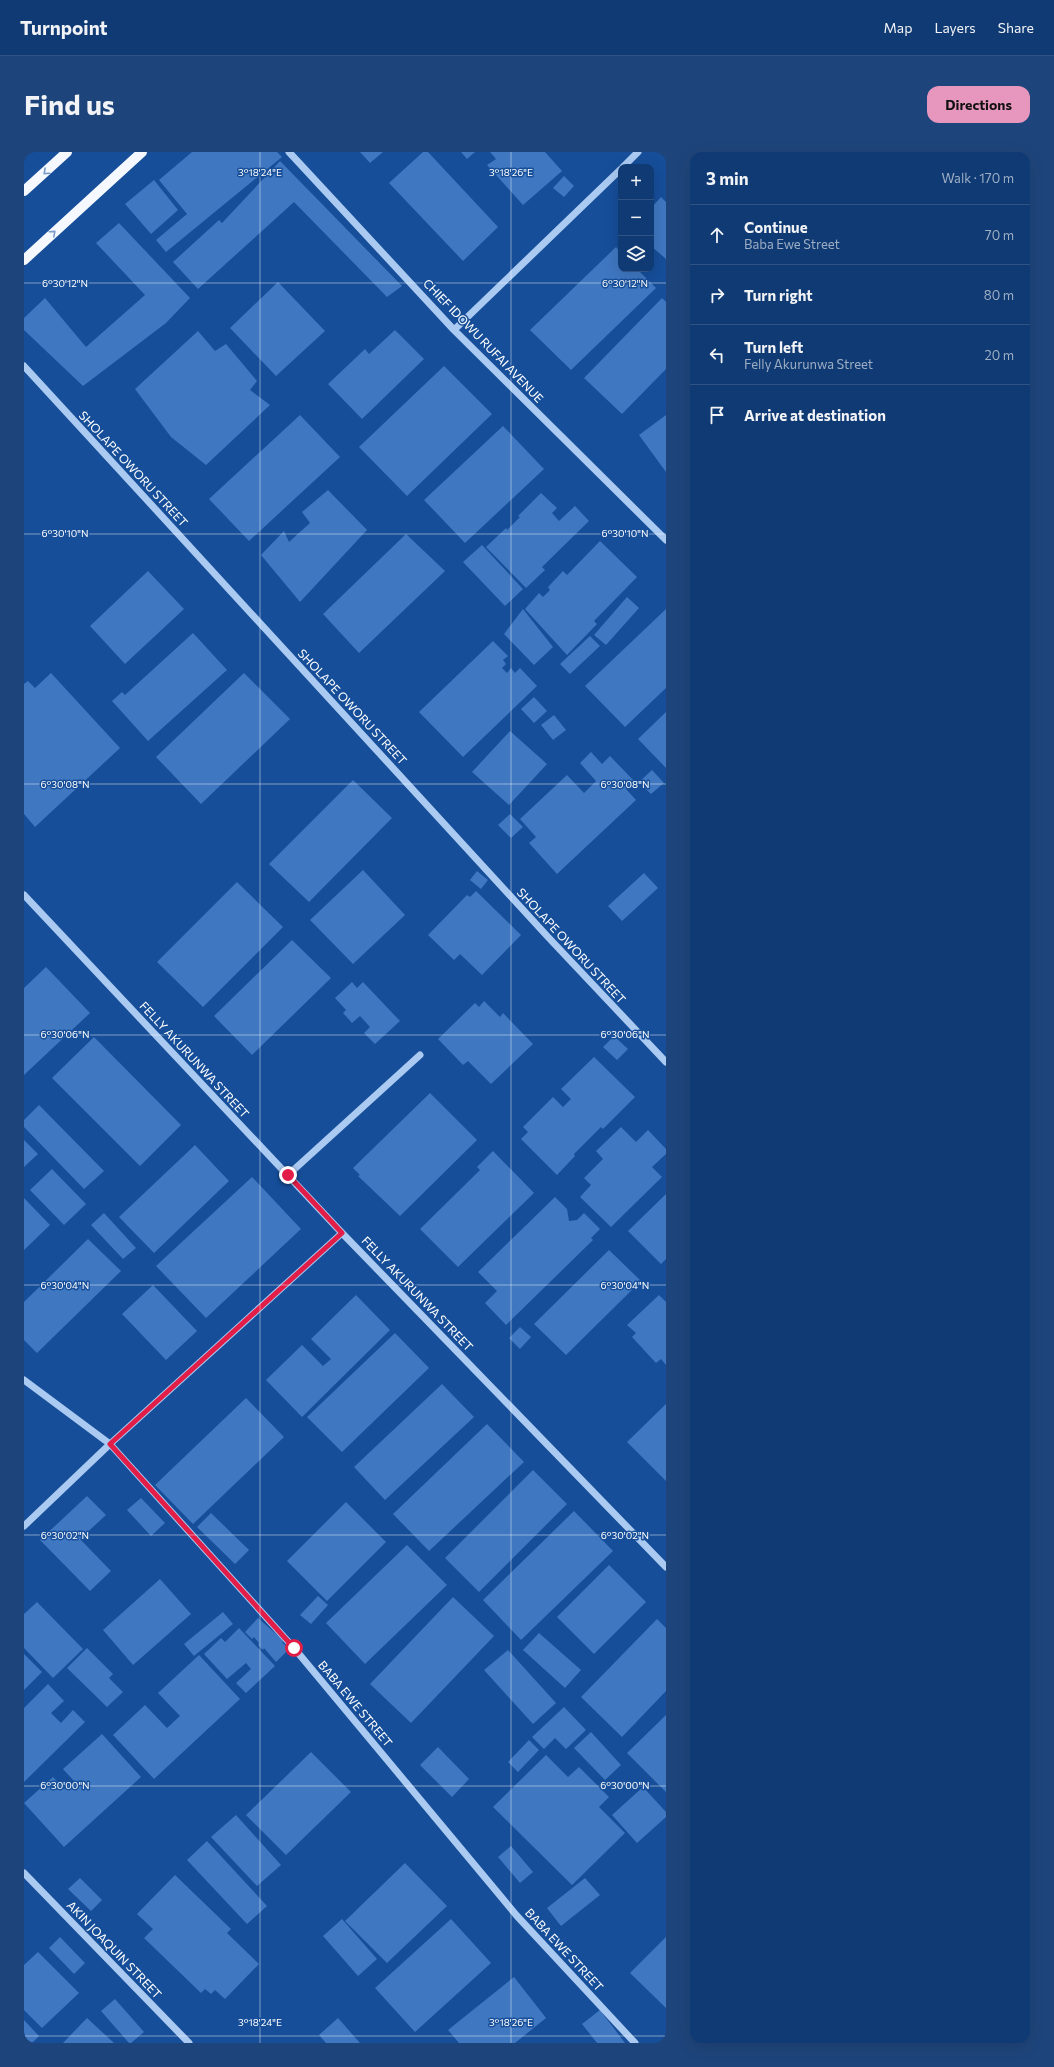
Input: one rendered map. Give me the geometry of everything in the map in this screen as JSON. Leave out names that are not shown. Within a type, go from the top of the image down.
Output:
[{"type":"main road","points":[[24,191],[67,152]]},
{"type":"main road","points":[[24,260],[142,152]]},
{"type":"street","name":"CHIEF IDOWU RUFAI AVENUE","points":[[290,152],[454,330],[666,540]]},
{"type":"street","points":[[626,164],[638,152]]},
{"type":"street","points":[[454,330],[618,172]]},
{"type":"street","name":"SHOLAPE OWORU STREET","points":[[24,366],[548,937],[666,1062]]},
{"type":"street","name":"FELLY AKURUNWA STREET","points":[[24,895],[342,1233],[666,1567]]},
{"type":"street","points":[[288,1175],[420,1055]]},
{"type":"street","points":[[24,1526],[110,1444],[342,1233]]},
{"type":"street","name":"BABA EWE STREET","points":[[24,1380],[110,1444],[294,1648],[517,1916],[635,2043]]},
{"type":"street","name":"AKIN JOAQUIN STREET","points":[[24,1873],[184,2042]]},
{"type":"building","points":[[192,152],[277,152],[282,157],[166,252],[156,240],[187,214],[159,180]]},
{"type":"building","points":[[360,152],[383,152],[370,163]]},
{"type":"building","points":[[423,152],[428,152],[498,227],[463,261],[389,183]]},
{"type":"building","points":[[461,152],[475,152],[467,159]]},
{"type":"building","points":[[490,152],[545,152],[562,171],[523,205],[487,165],[496,159]]},
{"type":"building","points":[[280,161],[402,286],[387,297],[294,202],[198,289],[173,262],[219,220],[222,223]]},
{"type":"building","points":[[564,176],[574,186],[564,197],[553,188]]},
{"type":"building","points":[[154,180],[178,210],[151,234],[125,204]]},
{"type":"building","points":[[661,197],[666,202],[666,259],[654,249],[654,205]]},
{"type":"building","points":[[119,223],[190,298],[166,323],[83,386],[24,330],[24,318],[45,298],[86,347],[145,295],[96,243]]},
{"type":"building","points":[[616,247],[618,249],[618,272],[640,272],[656,288],[571,370],[530,330]]},
{"type":"building","points":[[278,282],[325,331],[276,376],[230,328]]},
{"type":"building","points":[[662,298],[666,302],[666,369],[622,414],[584,378]]},
{"type":"building","points":[[395,330],[424,359],[362,419],[328,384],[365,349],[369,354]]},
{"type":"building","points":[[198,331],[215,351],[226,344],[257,381],[250,390],[270,405],[206,465],[171,437],[135,389]]},
{"type":"building","points":[[444,366],[492,414],[407,496],[359,447]]},
{"type":"building","points":[[300,415],[340,457],[249,541],[209,499]]},
{"type":"building","points":[[666,415],[666,472],[639,435]]},
{"type":"building","points":[[503,426],[544,469],[465,543],[424,500]]},
{"type":"building","points":[[328,490],[367,530],[300,602],[261,555],[284,531],[289,542],[310,523],[302,512]]},
{"type":"building","points":[[541,493],[557,508],[552,513],[559,521],[575,506],[589,521],[542,567],[545,570],[526,588],[486,547],[506,528],[507,530],[520,517],[518,516]]},
{"type":"building","points":[[406,534],[445,571],[359,653],[323,614]]},
{"type":"building","points":[[600,541],[637,577],[594,621],[597,624],[567,655],[525,609],[539,593],[543,597],[550,590],[548,587],[563,571],[567,575]]},
{"type":"building","points":[[482,545],[523,589],[505,606],[463,562]]},
{"type":"building","points":[[148,571],[184,609],[125,664],[90,626]]},
{"type":"building","points":[[627,597],[639,608],[606,645],[594,635]]},
{"type":"building","points":[[523,609],[553,647],[534,665],[504,634]]},
{"type":"building","points":[[666,609],[666,688],[625,727],[585,686]]},
{"type":"building","points":[[193,633],[227,670],[148,741],[112,701],[122,692],[125,695]]},
{"type":"building","points":[[590,636],[600,646],[570,674],[560,664]]},
{"type":"building","points":[[493,641],[508,656],[503,660],[506,664],[502,668],[507,673],[511,668],[515,673],[520,668],[537,686],[463,757],[419,712]]},
{"type":"building","points":[[51,673],[120,748],[35,827],[24,814],[24,684],[28,681],[35,688]]},
{"type":"building","points":[[244,673],[290,719],[201,804],[156,757]]},
{"type":"building","points":[[534,697],[547,711],[534,723],[521,709]]},
{"type":"building","points":[[666,712],[666,768],[638,739]]},
{"type":"building","points":[[554,715],[566,730],[553,740],[541,725]]},
{"type":"building","points":[[510,731],[547,764],[509,805],[472,772]]},
{"type":"building","points":[[591,752],[602,764],[610,756],[635,782],[626,789],[636,800],[557,874],[529,843],[536,837],[520,819],[567,775],[584,793],[596,781],[580,763]]},
{"type":"building","points":[[652,770],[664,783],[651,794],[639,782]]},
{"type":"building","points":[[353,780],[392,818],[309,902],[269,864]]},
{"type":"building","points":[[510,814],[523,827],[511,838],[498,825]]},
{"type":"building","points":[[363,870],[405,915],[353,964],[310,920]]},
{"type":"building","points":[[477,871],[488,880],[481,889],[470,880]]},
{"type":"building","points":[[644,873],[658,888],[622,921],[608,906]]},
{"type":"building","points":[[237,882],[283,927],[203,1007],[157,962]]},
{"type":"building","points":[[476,891],[521,935],[482,975],[460,954],[454,960],[428,935],[467,895],[470,897]]},
{"type":"building","points":[[292,940],[331,978],[252,1055],[214,1016]]},
{"type":"building","points":[[46,967],[90,1013],[24,1075],[24,988]]},
{"type":"building","points":[[352,982],[357,988],[363,982],[400,1021],[375,1044],[364,1033],[370,1027],[360,1016],[352,1023],[343,1013],[346,1010],[335,998]]},
{"type":"building","points":[[484,1001],[500,1017],[503,1013],[533,1044],[491,1084],[468,1061],[463,1065],[438,1039],[475,1003],[479,1007]]},
{"type":"building","points":[[614,1036],[628,1049],[617,1060],[603,1047]]},
{"type":"building","points":[[94,1037],[181,1125],[140,1166],[52,1078]]},
{"type":"building","points":[[594,1057],[635,1097],[603,1129],[601,1127],[574,1154],[575,1156],[557,1175],[521,1139],[528,1132],[523,1127],[553,1097],[563,1107],[571,1099],[561,1089]]},
{"type":"building","points":[[430,1093],[477,1140],[400,1216],[358,1176],[360,1175],[353,1168]]},
{"type":"building","points":[[39,1105],[104,1171],[84,1189],[24,1127],[24,1120]]},
{"type":"building","points":[[621,1127],[636,1142],[648,1130],[666,1149],[666,1154],[652,1167],[662,1177],[611,1227],[580,1197],[591,1185],[584,1178],[603,1159],[596,1151]]},
{"type":"building","points":[[24,1140],[38,1154],[24,1167]]},
{"type":"building","points":[[195,1145],[229,1181],[154,1253],[119,1217]]},
{"type":"building","points":[[493,1151],[534,1193],[458,1267],[420,1229],[480,1170],[477,1167]]},
{"type":"building","points":[[52,1169],[86,1204],[64,1225],[30,1190]]},
{"type":"building","points":[[252,1177],[301,1229],[206,1318],[156,1266]]},
{"type":"building","points":[[666,1194],[666,1259],[661,1264],[628,1231]]},
{"type":"building","points":[[555,1197],[567,1209],[569,1221],[577,1220],[584,1213],[600,1229],[591,1238],[593,1240],[506,1325],[485,1303],[497,1291],[478,1272]]},
{"type":"building","points":[[24,1198],[50,1225],[24,1250]]},
{"type":"building","points":[[104,1213],[136,1248],[123,1259],[91,1225]]},
{"type":"building","points":[[88,1239],[121,1271],[37,1353],[24,1340],[24,1302]]},
{"type":"building","points":[[609,1250],[641,1281],[566,1355],[534,1324]]},
{"type":"building","points":[[153,1285],[197,1331],[166,1360],[122,1314]]},
{"type":"building","points":[[356,1295],[390,1330],[302,1417],[266,1380],[302,1345],[323,1366],[331,1359],[311,1339]]},
{"type":"building","points":[[659,1295],[666,1302],[666,1365],[661,1359],[656,1363],[632,1337],[636,1333],[627,1325]]},
{"type":"building","points":[[520,1327],[531,1337],[520,1349],[509,1338]]},
{"type":"building","points":[[395,1333],[429,1368],[342,1452],[307,1417]]},
{"type":"building","points":[[442,1384],[474,1417],[385,1500],[354,1467]]},
{"type":"building","points":[[246,1398],[284,1437],[193,1524],[155,1485]]},
{"type":"building","points":[[666,1404],[666,1481],[627,1442]]},
{"type":"building","points":[[487,1424],[524,1462],[429,1551],[393,1514]]},
{"type":"building","points":[[533,1470],[567,1504],[479,1592],[445,1558]]},
{"type":"building","points":[[87,1496],[106,1515],[80,1539],[111,1571],[90,1591],[40,1540]]},
{"type":"building","points":[[141,1498],[165,1523],[151,1536],[127,1510]]},
{"type":"building","points":[[346,1502],[386,1542],[327,1601],[287,1561]]},
{"type":"building","points":[[574,1511],[613,1551],[521,1640],[483,1600]]},
{"type":"building","points":[[211,1513],[249,1550],[235,1564],[197,1527]]},
{"type":"building","points":[[407,1545],[447,1585],[365,1664],[326,1623]]},
{"type":"building","points":[[609,1565],[646,1602],[594,1654],[557,1617]]},
{"type":"building","points":[[160,1579],[191,1614],[133,1665],[103,1630]]},
{"type":"building","points":[[318,1596],[328,1605],[311,1624],[300,1615]]},
{"type":"building","points":[[453,1597],[494,1636],[411,1723],[370,1684]]},
{"type":"building","points":[[37,1602],[83,1649],[53,1678],[24,1648],[24,1614]]},
{"type":"building","points":[[223,1612],[233,1624],[194,1656],[184,1644]]},
{"type":"building","points":[[258,1618],[284,1641],[282,1642],[289,1649],[276,1662],[264,1648],[263,1650],[258,1645],[259,1643],[254,1637],[252,1639],[245,1632]]},
{"type":"building","points":[[657,1619],[666,1628],[666,1691],[622,1737],[581,1697]]},
{"type":"building","points":[[239,1628],[275,1666],[246,1693],[236,1683],[251,1669],[246,1663],[227,1679],[204,1654],[221,1638],[225,1642]]},
{"type":"building","points":[[539,1633],[581,1670],[565,1688],[523,1650]]},
{"type":"building","points":[[87,1648],[113,1674],[109,1678],[123,1692],[107,1707],[67,1668]]},
{"type":"building","points":[[508,1650],[556,1703],[533,1724],[484,1670]]},
{"type":"building","points":[[24,1654],[42,1672],[24,1690]]},
{"type":"building","points":[[199,1655],[240,1699],[154,1779],[113,1735],[145,1705],[167,1728],[180,1716],[158,1693]]},
{"type":"building","points":[[48,1684],[64,1701],[51,1713],[61,1723],[73,1710],[85,1722],[24,1782],[24,1708]]},
{"type":"building","points":[[564,1707],[586,1730],[566,1749],[555,1738],[544,1749],[532,1737]]},
{"type":"building","points":[[666,1715],[666,1792],[627,1753]]},
{"type":"building","points":[[591,1732],[621,1765],[605,1780],[574,1748]]},
{"type":"building","points":[[102,1734],[141,1777],[64,1847],[24,1803],[53,1777],[64,1789],[74,1781],[63,1769]]},
{"type":"building","points":[[529,1740],[539,1750],[518,1772],[508,1762]]},
{"type":"building","points":[[438,1747],[469,1779],[452,1797],[420,1765]]},
{"type":"building","points":[[311,1752],[351,1792],[286,1855],[246,1815]]},
{"type":"building","points":[[546,1755],[568,1777],[579,1767],[609,1797],[599,1807],[625,1833],[572,1885],[493,1807]]},
{"type":"building","points":[[643,1787],[666,1812],[666,1817],[637,1843],[612,1815]]},
{"type":"building","points":[[236,1815],[281,1865],[257,1886],[211,1837]]},
{"type":"building","points":[[207,1841],[267,1906],[247,1924],[187,1860]]},
{"type":"building","points":[[511,1846],[533,1872],[520,1883],[498,1857]]},
{"type":"building","points":[[405,1863],[447,1906],[387,1963],[345,1921]]},
{"type":"building","points":[[175,1875],[231,1929],[227,1933],[259,1964],[225,1999],[215,1990],[211,1994],[205,1989],[201,1993],[144,1938],[153,1929],[137,1914]]},
{"type":"building","points":[[80,1878],[102,1900],[91,1911],[68,1889]]},
{"type":"building","points":[[585,1878],[600,1895],[561,1926],[547,1908]]},
{"type":"building","points":[[342,1919],[377,1959],[358,1976],[323,1936]]},
{"type":"building","points":[[451,1919],[491,1963],[415,2032],[375,1988]]},
{"type":"building","points":[[60,1937],[85,1963],[74,1974],[49,1948]]},
{"type":"building","points":[[666,1937],[666,2008],[630,1973]]},
{"type":"building","points":[[38,1952],[79,1993],[42,2028],[24,2010],[24,1965]]},
{"type":"building","points":[[514,1977],[546,2018],[515,2043],[459,2043],[448,2030]]},
{"type":"building","points":[[115,1999],[144,2032],[131,2043],[129,2043],[101,2011]]},
{"type":"building","points":[[600,2010],[625,2043],[597,2043],[582,2024]]},
{"type":"building","points":[[87,2018],[114,2043],[63,2043]]},
{"type":"building","points":[[338,2018],[360,2043],[326,2043],[319,2035]]},
{"type":"building","points":[[24,2020],[39,2036],[32,2043],[24,2043]]},
{"type":"route","points":[[288,1175],[342,1233],[110,1444],[294,1648]]}]
